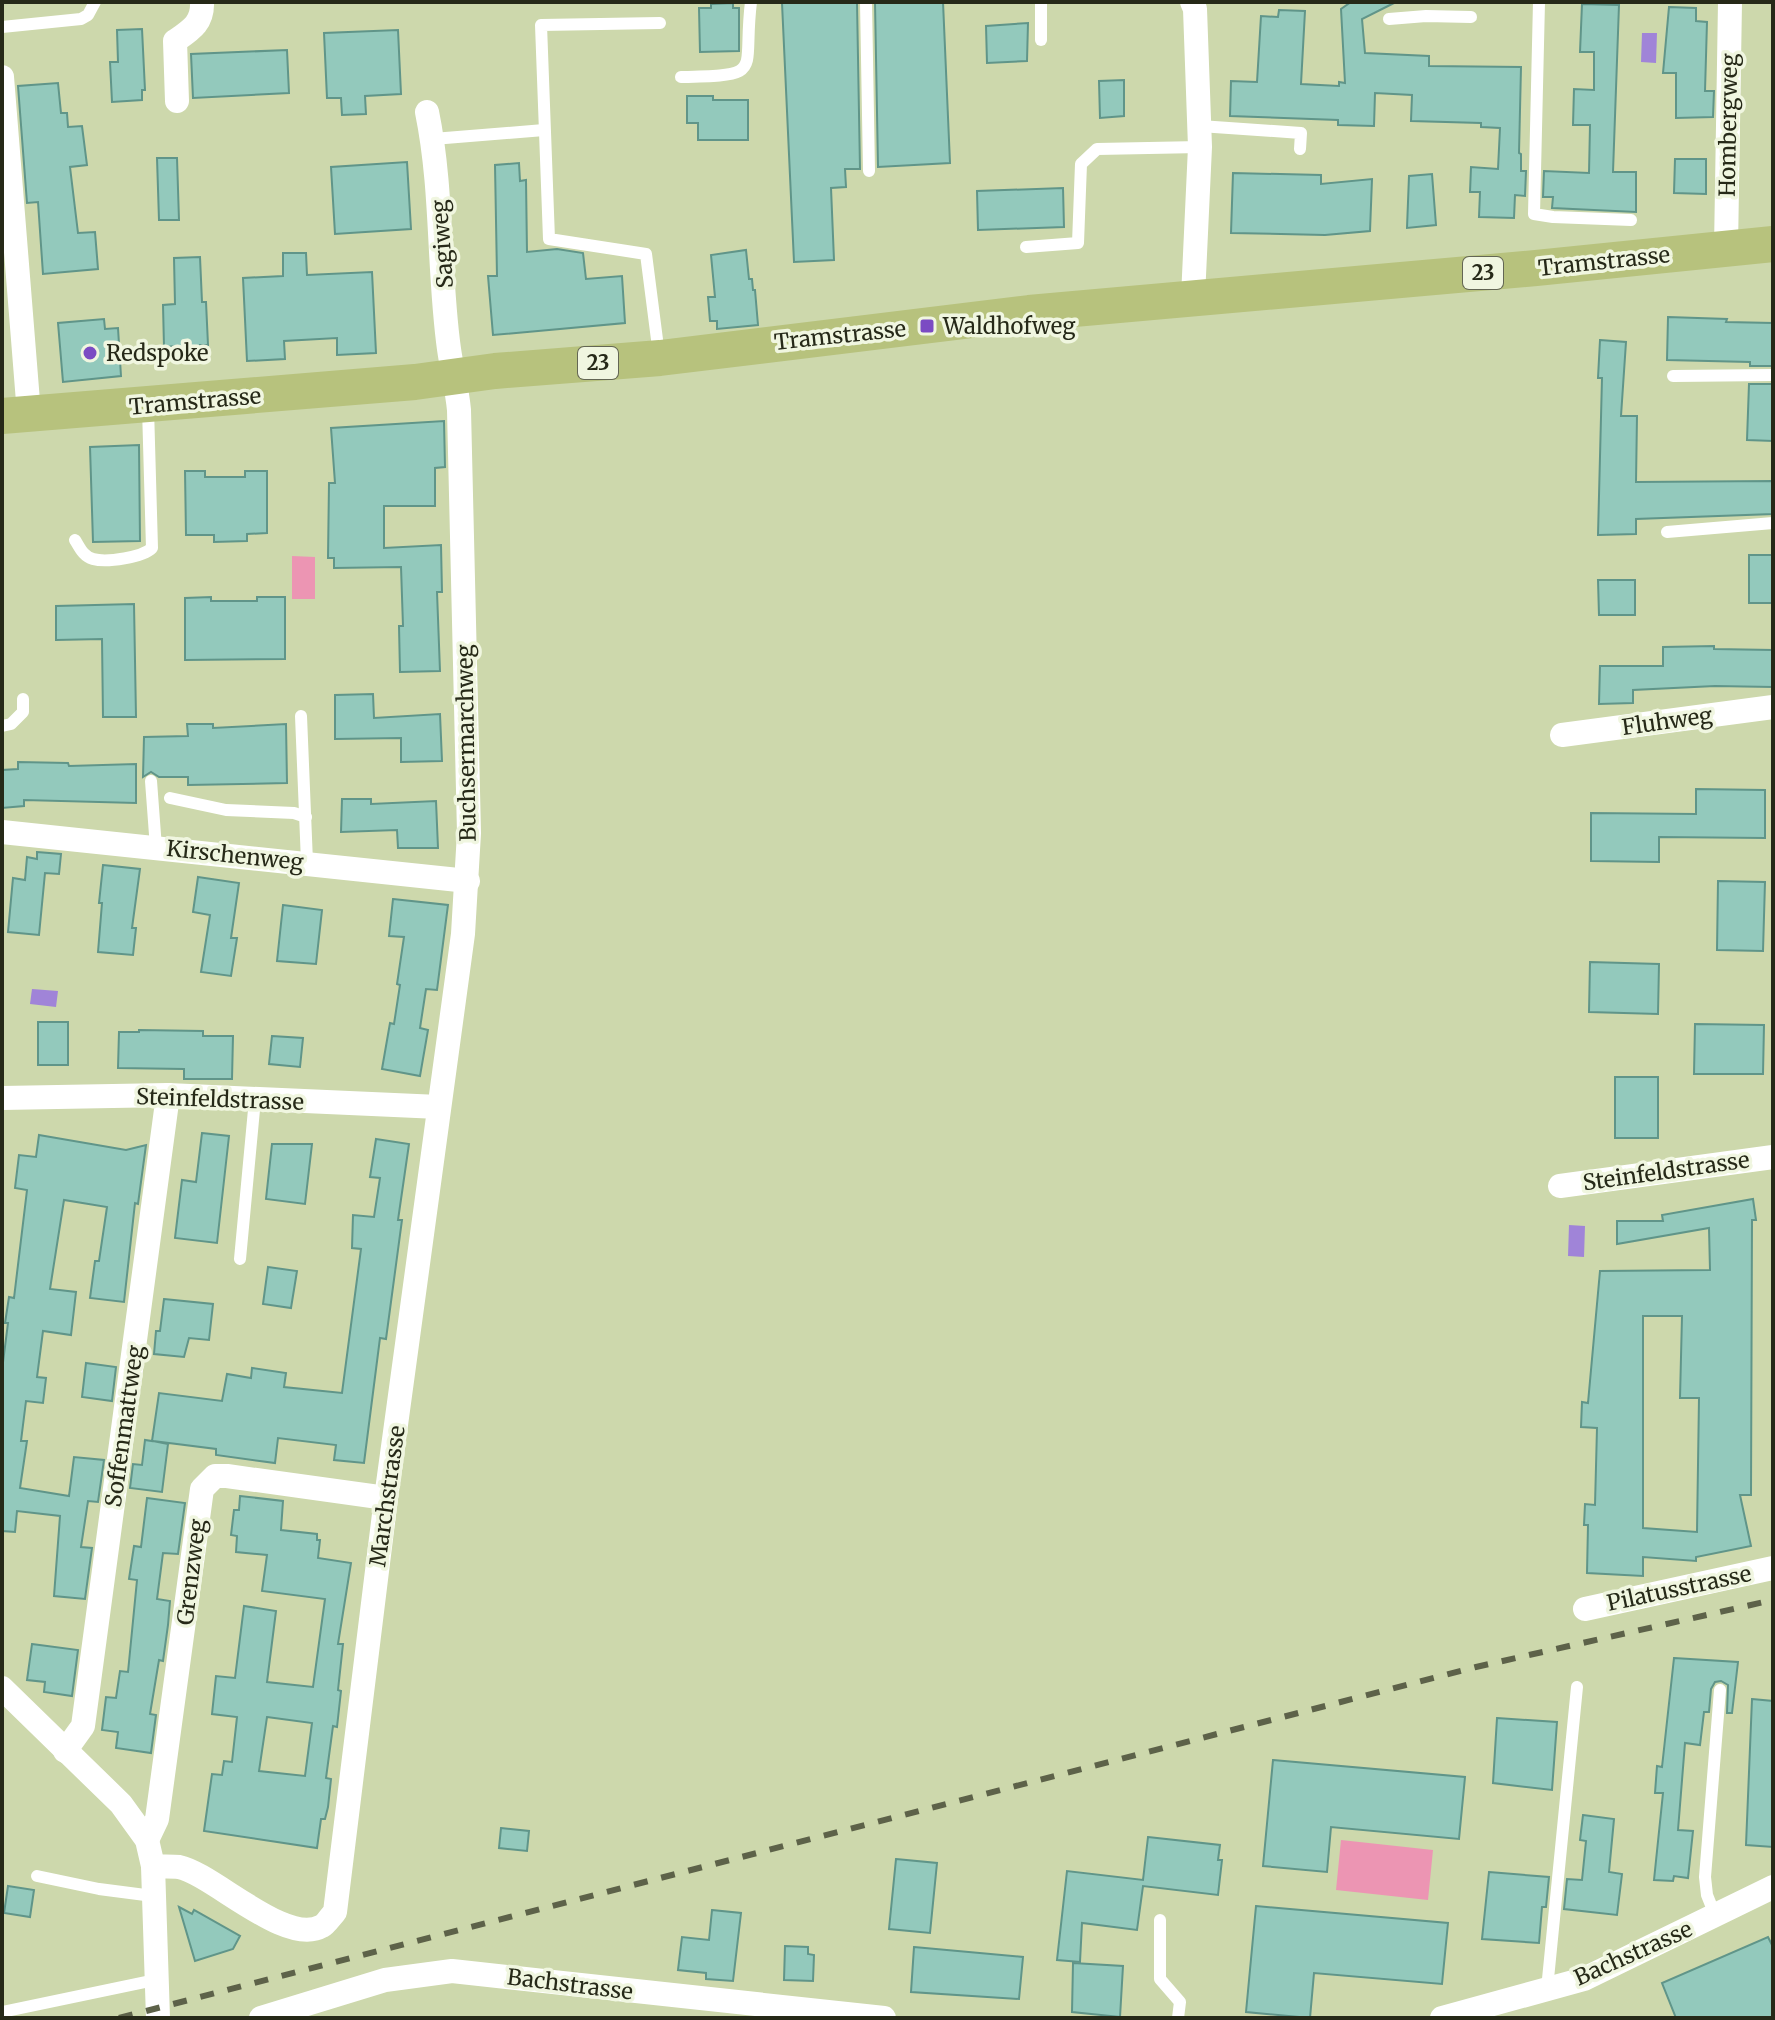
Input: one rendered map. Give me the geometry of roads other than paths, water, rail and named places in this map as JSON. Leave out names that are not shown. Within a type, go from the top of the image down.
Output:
[{"type":"main road","name":"Tramstrasse","points":[[16,415],[660,358],[1029,313],[1773,244]]},
{"type":"street","points":[[177,101],[175,41],[196,26],[203,14],[202,2]]},
{"type":"street","name":"Hombergweg","points":[[1726,248],[1730,2]]},
{"type":"street","points":[[1193,297],[1200,137],[1200,4]]},
{"type":"street","points":[[2,77],[15,308],[16,415]]},
{"type":"street","name":"Sagiweg","points":[[427,112],[433,139],[449,350],[456,377]]},
{"type":"street","name":"Buchsermarchweg","points":[[439,1107],[468,881],[456,377]]},
{"type":"street","name":"Fluhweg","points":[[1562,735],[1773,707]]},
{"type":"street","name":"Kirschenweg","points":[[2,832],[468,881]]},
{"type":"street","name":"Steinfeldstrasse","points":[[2,1098],[168,1095],[439,1107]]},
{"type":"street","name":"Soffenmattweg","points":[[65,1751],[83,1726],[168,1095]]},
{"type":"street","name":"Marchstrasse","points":[[153,1866],[180,1867],[205,1878],[247,1907],[304,1930],[322,1926],[335,1912],[386,1498],[439,1107]]},
{"type":"street","name":"Steinfeldstrasse","points":[[1560,1186],[1773,1157]]},
{"type":"street","name":"Grenzweg","points":[[147,1840],[157,1819],[202,1489],[215,1476],[227,1476],[386,1498]]},
{"type":"street","name":"Pilatusstrasse","points":[[1585,1609],[1773,1568]]},
{"type":"street","points":[[2,1688],[121,1804],[147,1840],[153,1866],[158,2018]]},
{"type":"street","name":"Bachstrasse","points":[[1442,2018],[1609,1969],[1773,1887]]},
{"type":"street","name":"Bachstrasse","points":[[261,2018],[385,1980],[452,1971],[884,2018]]},
{"type":"lane","points":[[2,27],[81,19],[88,15],[95,2]]},
{"type":"lane","points":[[681,77],[730,76],[743,71],[750,57],[751,2]]},
{"type":"lane","points":[[866,2],[869,171]]},
{"type":"lane","points":[[1041,2],[1041,40]]},
{"type":"lane","points":[[1539,2],[1534,214],[1631,220]]},
{"type":"lane","points":[[1389,19],[1426,9],[1471,17]]},
{"type":"lane","points":[[660,23],[541,25],[549,239],[646,254],[660,358]]},
{"type":"lane","points":[[433,139],[544,130]]},
{"type":"lane","points":[[1026,247],[1078,243],[1081,164],[1097,149],[1200,137],[1301,133],[1300,149]]},
{"type":"lane","points":[[1673,376],[1773,375]]},
{"type":"lane","points":[[75,540],[82,552],[94,560],[137,557],[152,548],[148,405]]},
{"type":"lane","points":[[1667,532],[1773,523]]},
{"type":"lane","points":[[2,726],[11,724],[23,712],[23,699]]},
{"type":"lane","points":[[301,716],[307,862]]},
{"type":"lane","points":[[151,781],[156,848]]},
{"type":"lane","points":[[170,798],[226,810],[294,813],[306,817]]},
{"type":"lane","points":[[240,1259],[255,1099]]},
{"type":"lane","points":[[1547,1989],[1577,1687]]},
{"type":"lane","points":[[1715,1915],[1707,1895],[1705,1877],[1720,1690]]},
{"type":"lane","points":[[37,1876],[153,1896]]},
{"type":"lane","points":[[1160,1920],[1160,1979],[1180,2002],[1178,2018]]},
{"type":"lane","points":[[2,2012],[155,1980]]},
{"type":"railway","points":[[119,2018],[1476,1667],[1773,1600]]},
{"type":"place","name":"Waldhofweg","points":[[927,326]]},
{"type":"place","name":"Redspoke","points":[[90,353]]}]
